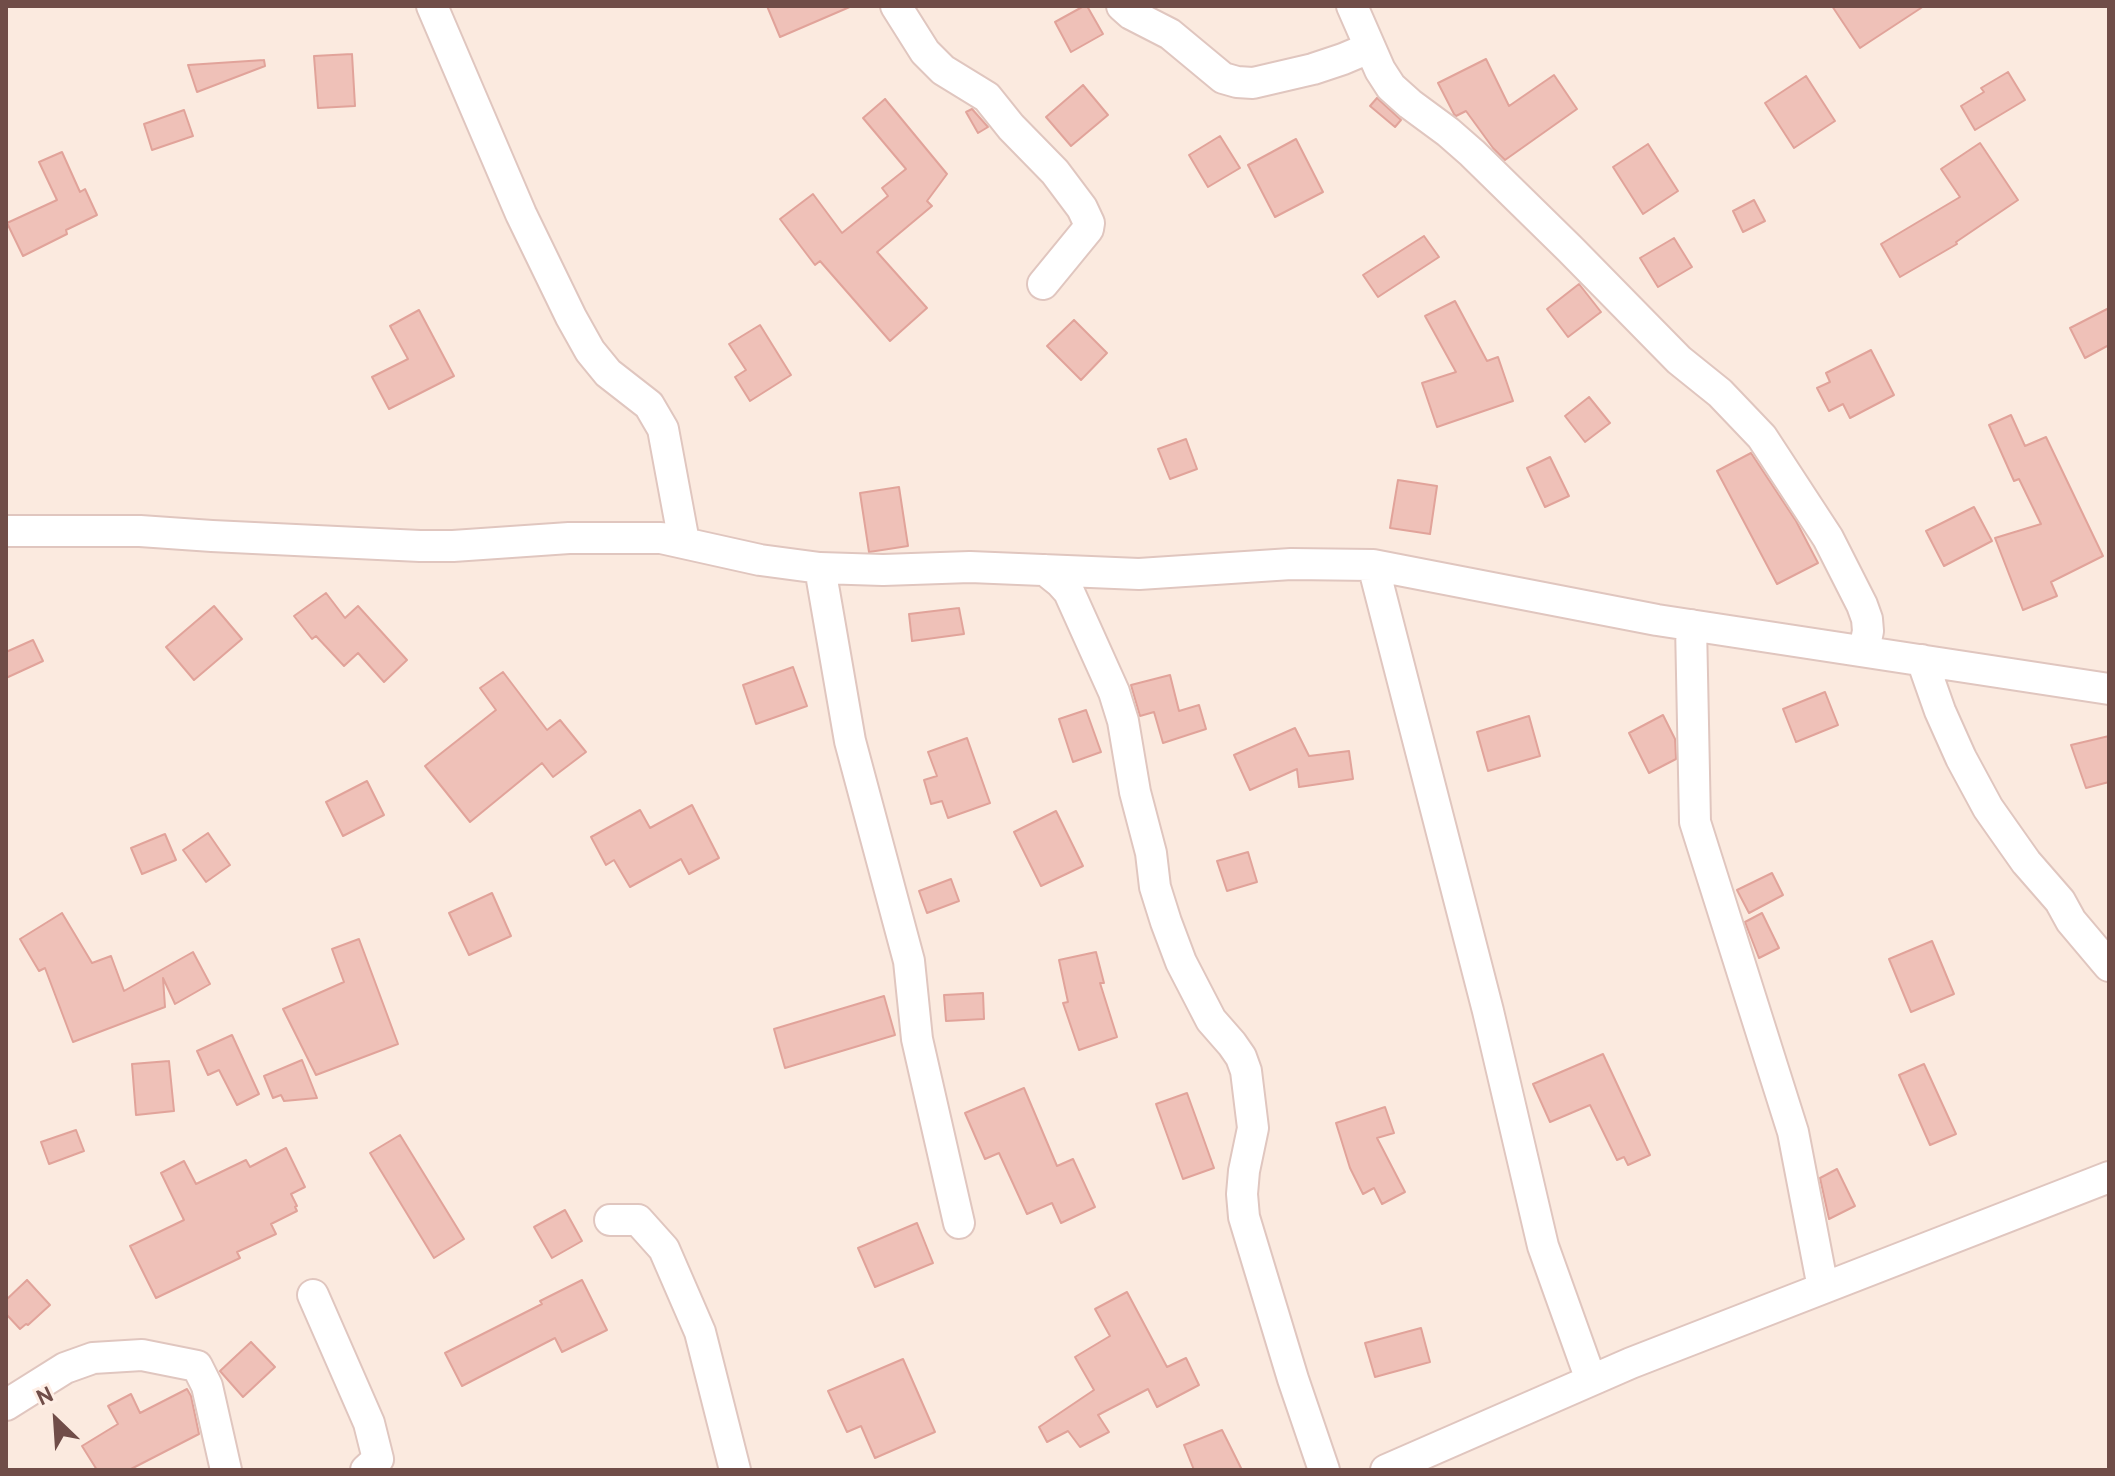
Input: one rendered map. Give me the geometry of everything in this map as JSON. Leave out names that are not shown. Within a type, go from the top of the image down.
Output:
[{"type":"street","points":[[432,6],[521,214],[571,317],[590,351],[608,373],[649,405],[663,429],[684,542]]},
{"type":"street","points":[[896,6],[925,52],[943,70],[987,97],[1055,172],[1087,217],[1088,229],[1043,284]]},
{"type":"street","points":[[1122,6],[1170,34],[1223,78],[1237,82],[1253,83],[1313,69],[1369,48]]},
{"type":"street","points":[[1352,6],[1369,48],[1391,87],[1482,162],[1660,342],[1720,393],[1762,437],[1828,538],[1862,605],[1868,631],[1864,651]]},
{"type":"street","points":[[6,531],[140,531],[420,546],[616,537],[661,538],[760,560],[820,568],[883,570],[970,567],[1139,574],[1291,564],[1373,565],[1691,625],[2109,689]]},
{"type":"street","points":[[1373,565],[1488,1011],[1543,1246],[1591,1380]]},
{"type":"street","points":[[820,568],[850,741],[909,961],[917,1039],[959,1223]]},
{"type":"street","points":[[1045,570],[1069,592],[1114,692],[1151,853],[1155,887],[1181,962],[1211,1020],[1241,1057],[1246,1071],[1253,1128],[1244,1171],[1244,1217],[1324,1470]]},
{"type":"street","points":[[1691,625],[1695,822],[1793,1132],[1823,1288]]},
{"type":"street","points":[[1922,660],[1940,711],[1988,808],[2026,862],[2060,901],[2071,921],[2109,966]]},
{"type":"street","points":[[1386,1470],[1591,1380],[2109,1177]]},
{"type":"street","points":[[610,1220],[638,1220],[664,1249],[700,1332],[735,1470]]},
{"type":"street","points":[[313,1295],[369,1423],[378,1459],[366,1470]]},
{"type":"street","points":[[6,1405],[65,1368],[93,1358],[142,1355],[197,1366],[207,1386],[226,1470]]},
{"type":"building","points":[[767,6],[852,6],[780,37]]},
{"type":"building","points":[[1087,6],[1103,34],[1071,52],[1055,22]]},
{"type":"building","points":[[1832,6],[1924,6],[1860,48]]},
{"type":"building","points":[[352,54],[355,106],[318,108],[314,56]]},
{"type":"building","points":[[1486,59],[1509,106],[1554,75],[1577,109],[1505,160],[1466,111],[1456,116],[1454,114],[1438,83]]},
{"type":"building","points":[[264,60],[265,66],[197,92],[188,65]]},
{"type":"building","points":[[2008,72],[2025,100],[1975,130],[1961,106],[1984,92],[1981,88]]},
{"type":"building","points":[[1806,76],[1835,121],[1794,148],[1765,103]]},
{"type":"building","points":[[1083,85],[1108,115],[1071,146],[1046,117]]},
{"type":"building","points":[[1377,98],[1401,120],[1395,127],[1370,106]]},
{"type":"building","points":[[885,99],[947,174],[927,201],[932,206],[877,252],[927,308],[890,341],[820,261],[815,265],[780,219],[813,194],[842,233],[888,196],[882,188],[906,169],[863,118]]},
{"type":"building","points":[[972,109],[988,127],[978,133],[966,112]]},
{"type":"building","points":[[184,110],[193,136],[152,150],[144,124]]},
{"type":"building","points":[[1220,136],[1240,168],[1208,187],[1189,155]]},
{"type":"building","points":[[1296,139],[1323,192],[1275,217],[1248,165]]},
{"type":"building","points":[[1980,143],[2018,200],[1957,244],[1900,277],[1881,244],[1960,197],[1941,169]]},
{"type":"building","points":[[1648,144],[1678,191],[1643,214],[1613,167]]},
{"type":"building","points":[[62,152],[80,192],[85,189],[97,215],[23,256],[7,223],[57,200],[39,162]]},
{"type":"building","points":[[1754,200],[1765,221],[1743,232],[1733,211]]},
{"type":"building","points":[[1424,236],[1439,257],[1378,297],[1363,275]]},
{"type":"building","points":[[1674,238],[1692,267],[1658,287],[1640,258]]},
{"type":"building","points":[[1579,284],[1601,312],[1568,337],[1547,309]]},
{"type":"building","points":[[1455,301],[1487,361],[1498,357],[1513,401],[1437,427],[1422,383],[1456,372],[1425,316]]},
{"type":"building","points":[[2109,308],[2109,345],[2085,358],[2070,328]]},
{"type":"building","points":[[419,310],[454,376],[389,409],[372,377],[408,359],[390,326]]},
{"type":"building","points":[[1074,320],[1107,353],[1081,380],[1047,346]]},
{"type":"building","points":[[760,325],[791,375],[750,401],[735,377],[746,370],[729,344]]},
{"type":"building","points":[[1871,350],[1894,395],[1850,418],[1843,404],[1829,411],[1817,388],[1830,382],[1826,373]]},
{"type":"building","points":[[1589,397],[1610,423],[1585,442],[1565,416]]},
{"type":"building","points":[[2011,415],[2025,446],[2046,437],[2103,556],[2051,582],[2057,596],[2023,610],[1995,538],[2041,524],[2019,479],[2014,481],[1989,425]]},
{"type":"building","points":[[1186,439],[1197,469],[1170,479],[1158,449]]},
{"type":"building","points":[[1751,453],[1796,521],[1818,563],[1777,584],[1717,471]]},
{"type":"building","points":[[1550,457],[1569,496],[1545,507],[1527,468]]},
{"type":"building","points":[[1398,480],[1437,486],[1430,534],[1390,528]]},
{"type":"building","points":[[899,487],[908,546],[869,552],[860,493]]},
{"type":"building","points":[[1974,507],[1992,541],[1944,566],[1926,531]]},
{"type":"building","points":[[326,593],[345,618],[358,606],[407,660],[384,682],[358,653],[344,666],[316,636],[312,639],[294,616]]},
{"type":"building","points":[[214,606],[242,639],[194,680],[166,647]]},
{"type":"building","points":[[959,608],[964,634],[912,641],[909,614]]},
{"type":"building","points":[[33,640],[43,661],[6,678],[6,652]]},
{"type":"building","points":[[793,667],[807,706],[756,724],[743,685]]},
{"type":"building","points":[[503,672],[547,730],[560,720],[586,752],[553,777],[542,763],[470,822],[425,766],[496,710],[480,688]]},
{"type":"building","points":[[1170,675],[1179,711],[1199,705],[1206,729],[1163,743],[1154,712],[1140,716],[1131,685]]},
{"type":"building","points":[[1825,692],[1838,725],[1796,742],[1783,709]]},
{"type":"building","points":[[1086,710],[1101,752],[1073,762],[1059,719]]},
{"type":"building","points":[[1663,715],[1675,739],[1676,759],[1649,773],[1629,733]]},
{"type":"building","points":[[1529,716],[1540,756],[1488,771],[1477,732]]},
{"type":"building","points":[[1295,728],[1309,756],[1349,751],[1353,779],[1299,787],[1297,769],[1250,790],[1234,755]]},
{"type":"building","points":[[2109,736],[2109,782],[2086,788],[2071,745]]},
{"type":"building","points":[[967,738],[990,803],[948,818],[942,801],[931,804],[924,780],[937,776],[928,752]]},
{"type":"building","points":[[367,781],[384,815],[343,836],[326,802]]},
{"type":"building","points":[[692,805],[719,858],[689,874],[681,859],[630,887],[614,860],[606,865],[591,837],[640,810],[650,828]]},
{"type":"building","points":[[1056,811],[1083,866],[1041,886],[1014,832]]},
{"type":"building","points":[[208,833],[230,865],[206,882],[183,850]]},
{"type":"building","points":[[165,834],[176,860],[142,874],[131,848]]},
{"type":"building","points":[[1248,852],[1257,882],[1227,891],[1217,861]]},
{"type":"building","points":[[1772,873],[1783,895],[1749,913],[1737,890]]},
{"type":"building","points":[[951,879],[959,901],[927,913],[919,891]]},
{"type":"building","points":[[492,893],[511,936],[469,955],[449,913]]},
{"type":"building","points":[[62,913],[92,963],[111,956],[124,991],[193,952],[210,984],[175,1004],[163,978],[165,1007],[73,1042],[45,968],[39,971],[20,939]]},
{"type":"building","points":[[1762,913],[1779,948],[1759,958],[1745,922]]},
{"type":"building","points":[[359,939],[398,1044],[316,1075],[283,1009],[344,982],[332,949]]},
{"type":"building","points":[[1932,941],[1954,994],[1911,1012],[1889,959]]},
{"type":"building","points":[[1096,952],[1104,983],[1100,983],[1117,1037],[1079,1050],[1063,1003],[1068,1002],[1059,960]]},
{"type":"building","points":[[983,993],[984,1019],[946,1021],[944,995]]},
{"type":"building","points":[[884,996],[895,1035],[785,1068],[774,1029]]},
{"type":"building","points":[[232,1035],[259,1094],[237,1105],[219,1070],[208,1075],[197,1051]]},
{"type":"building","points":[[1603,1054],[1650,1155],[1628,1165],[1624,1157],[1617,1160],[1590,1105],[1550,1122],[1533,1084]]},
{"type":"building","points":[[302,1060],[317,1098],[284,1101],[281,1095],[273,1098],[264,1076]]},
{"type":"building","points":[[169,1061],[174,1111],[136,1115],[132,1064]]},
{"type":"building","points":[[1924,1064],[1956,1134],[1930,1145],[1899,1075]]},
{"type":"building","points":[[1024,1088],[1057,1166],[1073,1159],[1095,1207],[1061,1223],[1052,1203],[1027,1214],[999,1153],[985,1159],[965,1113]]},
{"type":"building","points":[[1187,1093],[1214,1168],[1183,1179],[1156,1104]]},
{"type":"building","points":[[1385,1107],[1394,1133],[1377,1138],[1405,1192],[1382,1204],[1374,1188],[1363,1194],[1350,1168],[1336,1123]]},
{"type":"building","points":[[76,1130],[84,1151],[49,1164],[41,1142]]},
{"type":"building","points":[[400,1135],[464,1239],[434,1258],[370,1153]]},
{"type":"building","points":[[286,1148],[305,1187],[291,1194],[297,1211],[271,1224],[276,1234],[237,1252],[240,1258],[156,1298],[130,1246],[184,1220],[161,1173],[184,1161],[196,1184],[246,1160],[250,1167]]},
{"type":"building","points":[[1837,1169],[1855,1206],[1829,1219],[1820,1178]]},
{"type":"building","points":[[565,1210],[582,1241],[552,1258],[534,1227]]},
{"type":"building","points":[[917,1223],[933,1263],[875,1287],[858,1248]]},
{"type":"building","points":[[27,1280],[50,1305],[20,1329],[6,1314],[6,1300]]},
{"type":"building","points":[[582,1280],[607,1330],[562,1352],[555,1338],[462,1386],[445,1353]]},
{"type":"building","points":[[1127,1292],[1167,1367],[1186,1358],[1199,1385],[1157,1407],[1148,1389],[1098,1415],[1109,1432],[1080,1447],[1068,1431],[1047,1442],[1039,1427],[1094,1390],[1075,1357],[1110,1336],[1095,1309]]},
{"type":"building","points":[[1421,1328],[1430,1362],[1375,1377],[1365,1343]]},
{"type":"building","points":[[251,1342],[275,1367],[243,1397],[220,1371]]},
{"type":"building","points":[[903,1359],[935,1432],[875,1458],[861,1426],[847,1432],[828,1391]]},
{"type":"building","points":[[187,1389],[199,1434],[129,1470],[97,1470],[82,1446],[118,1424],[108,1406],[131,1394],[140,1413]]},
{"type":"building","points":[[1222,1430],[1242,1470],[1194,1470],[1184,1445]]}]
